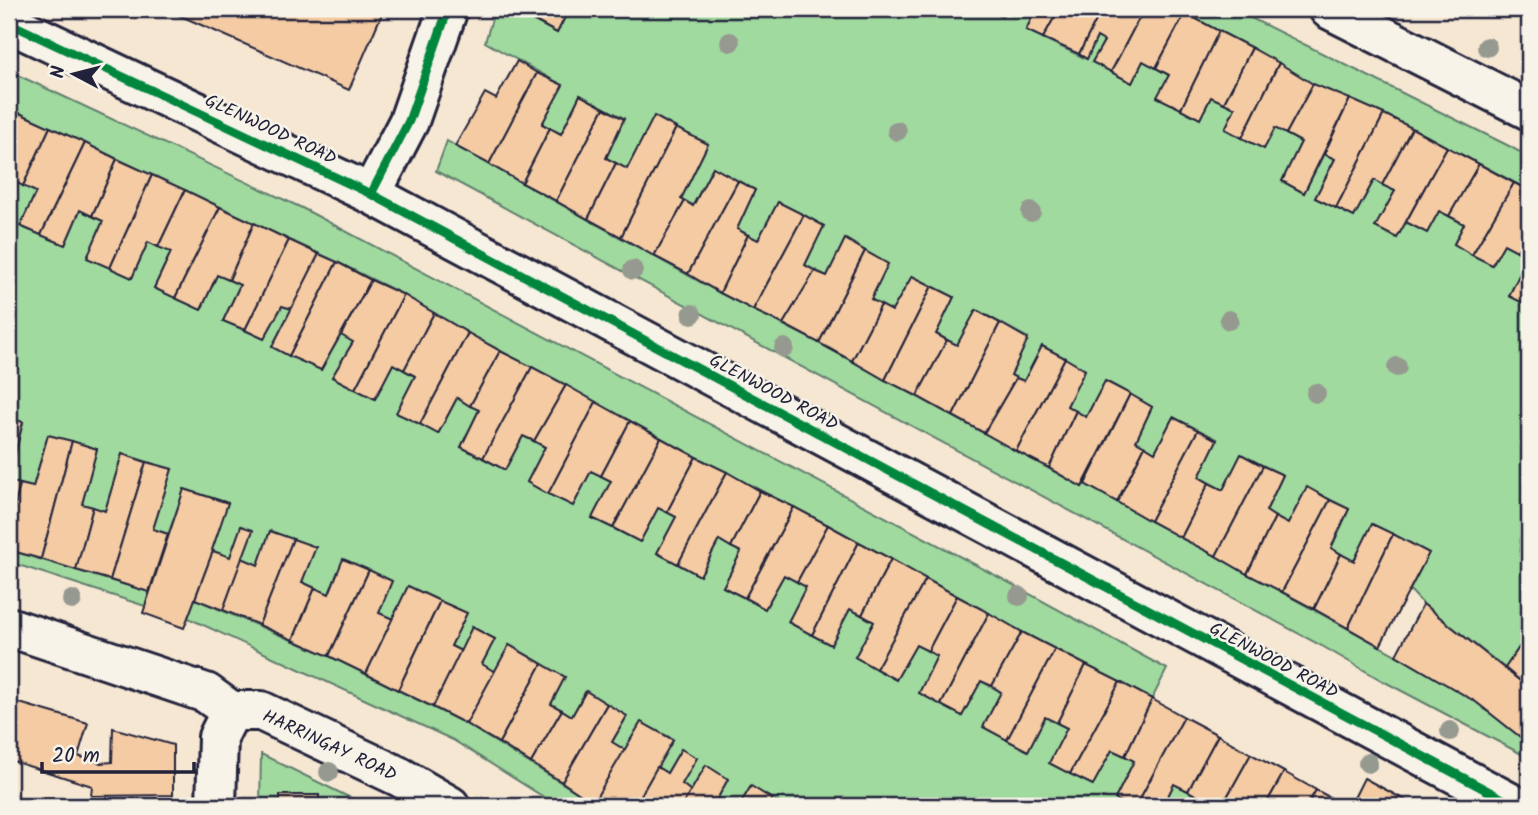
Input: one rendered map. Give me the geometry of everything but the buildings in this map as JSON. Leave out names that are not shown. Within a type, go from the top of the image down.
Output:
[{"type":"street","points":[[371,194],[409,121],[448,9]]},
{"type":"street","points":[[1329,9],[1529,110]]},
{"type":"street","name":"GLENWOOD ROAD","points":[[9,23],[371,194],[1516,806]]},
{"type":"street","points":[[9,627],[206,693],[231,711],[218,737],[216,806]]},
{"type":"street","name":"HARRINGAY ROAD","points":[[231,711],[261,711],[400,777],[450,806]]},
{"type":"green space","points":[[495,9],[530,9],[526,17],[557,33],[569,9],[986,9],[1002,16],[1006,9],[1036,9],[1026,30],[1086,59],[1097,37],[1104,41],[1093,62],[1132,83],[1143,61],[1169,75],[1158,97],[1200,119],[1211,97],[1235,108],[1225,129],[1264,149],[1275,128],[1301,142],[1282,181],[1304,193],[1324,154],[1335,159],[1315,198],[1354,217],[1374,180],[1395,191],[1376,227],[1397,238],[1406,222],[1427,233],[1439,211],[1464,224],[1454,244],[1492,265],[1504,244],[1528,257],[1509,295],[1529,306],[1529,632],[1505,668],[1423,604],[1410,590],[1428,554],[1372,525],[1354,561],[1331,548],[1349,509],[1307,488],[1288,524],[1266,511],[1283,475],[1242,455],[1223,490],[1199,477],[1217,439],[1173,417],[1155,452],[1136,441],[1152,407],[1106,381],[1086,417],[1067,406],[1085,370],[1042,346],[1024,381],[1011,375],[1028,338],[977,310],[957,345],[936,334],[954,297],[912,276],[892,311],[871,299],[887,264],[846,239],[827,276],[805,265],[823,226],[778,202],[758,240],[737,229],[755,190],[713,167],[693,205],[681,199],[708,144],[654,117],[627,169],[606,158],[624,118],[580,95],[561,134],[542,124],[562,85],[485,42]]},
{"type":"green space","points":[[1176,9],[1233,9],[1509,146],[1529,157],[1529,190],[1384,114],[1313,84],[1252,48]]},
{"type":"green space","points":[[9,71],[302,208],[1167,669],[1152,699],[696,457],[468,333],[404,295],[9,108]]},
{"type":"green space","points":[[447,141],[720,293],[819,343],[1082,487],[1085,484],[1396,655],[1476,702],[1529,744],[1529,758],[436,171]]},
{"type":"green space","points":[[11,179],[36,192],[21,227],[65,245],[80,210],[103,221],[88,258],[132,278],[148,242],[171,252],[154,288],[201,310],[217,275],[240,285],[223,321],[264,339],[282,306],[292,309],[272,346],[321,370],[341,335],[353,342],[332,377],[375,399],[393,364],[415,376],[397,413],[438,434],[457,398],[479,410],[461,447],[505,470],[523,436],[545,447],[527,482],[573,506],[591,471],[611,481],[592,518],[640,542],[658,508],[676,517],[657,553],[700,576],[719,540],[741,552],[723,587],[765,609],[784,575],[806,587],[788,622],[830,645],[850,609],[874,622],[855,657],[896,680],[916,645],[937,656],[962,716],[981,681],[1001,692],[1007,740],[1028,750],[1045,717],[1067,728],[1050,763],[1092,785],[1112,750],[1134,761],[1115,799],[1128,806],[786,806],[751,787],[739,806],[716,806],[714,805],[728,779],[706,766],[691,791],[682,784],[696,758],[681,749],[667,773],[657,767],[673,739],[641,722],[625,750],[612,742],[627,716],[586,691],[572,716],[551,704],[565,677],[510,645],[495,672],[482,664],[494,639],[472,627],[461,651],[451,646],[466,613],[408,586],[393,619],[379,613],[343,560],[329,594],[302,582],[315,547],[270,531],[258,565],[242,558],[241,527],[230,557],[213,551],[227,503],[185,489],[168,534],[153,529],[172,469],[122,454],[105,511],[82,504],[97,449],[48,435],[33,487],[9,481],[23,423],[9,418]]},
{"type":"green space","points":[[9,550],[149,592],[145,606],[9,562]]},
{"type":"green space","points":[[195,599],[329,656],[466,724],[599,806],[558,806],[453,740],[188,618]]},
{"type":"green space","points":[[261,754],[367,806],[319,806],[318,795],[281,795],[280,806],[260,806]]},
{"type":"green space","points":[[1174,784],[1199,797],[1194,806],[1163,806]]},
{"type":"cycle path","points":[[371,194],[409,121],[448,9]]},
{"type":"cycle path","points":[[9,23],[371,194],[1516,806]]}]
